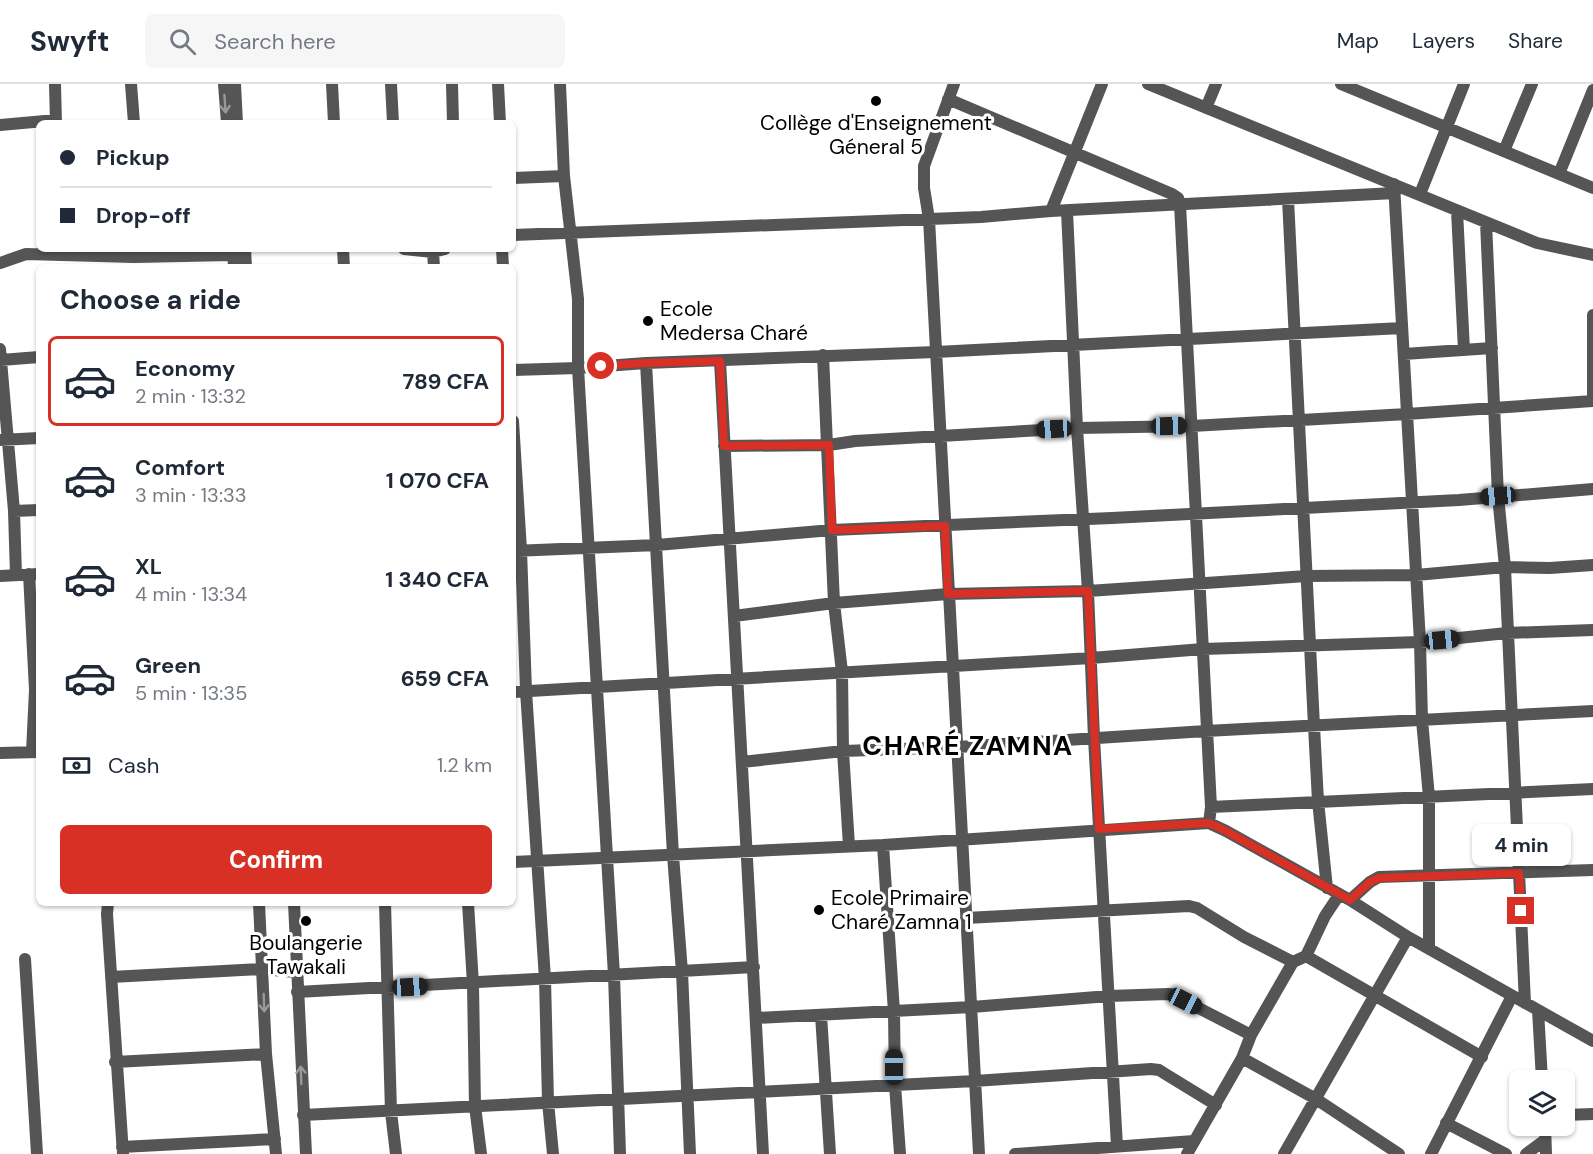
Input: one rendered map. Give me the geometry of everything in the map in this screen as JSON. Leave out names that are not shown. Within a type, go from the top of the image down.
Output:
[{"type":"street","points":[[55,84],[56,120]]},
{"type":"street","points":[[131,84],[134,120]]},
{"type":"street","points":[[224,84],[227,120]]},
{"type":"street","points":[[235,84],[237,120]]},
{"type":"street","points":[[332,84],[334,120]]},
{"type":"street","points":[[392,84],[393,120]]},
{"type":"street","points":[[452,84],[453,120]]},
{"type":"street","points":[[498,84],[500,120]]},
{"type":"street","points":[[560,84],[564,176],[578,299],[578,368],[608,858],[620,1154]]},
{"type":"street","points":[[954,84],[924,166],[924,188],[929,219],[979,1154]]},
{"type":"street","points":[[1051,211],[1102,84]]},
{"type":"street","points":[[1148,84],[1394,188],[1420,194],[1537,243],[1593,255]]},
{"type":"street","points":[[1206,108],[1216,84]]},
{"type":"street","points":[[1341,84],[1593,188]]},
{"type":"street","points":[[1420,194],[1464,84]]},
{"type":"street","points":[[1504,151],[1532,84]]},
{"type":"street","points":[[1559,174],[1593,90]]},
{"type":"street","points":[[948,99],[1176,196],[1180,204],[1211,807],[1209,823]]},
{"type":"street","points":[[0,125],[36,123]]},
{"type":"street","points":[[516,178],[564,176]]},
{"type":"street","points":[[516,235],[981,217],[1051,211],[1288,199],[1394,188]]},
{"type":"street","points":[[1394,188],[1420,642],[1422,720],[1429,797],[1429,948]]},
{"type":"street","points":[[1288,199],[1318,801],[1327,888]]},
{"type":"street","points":[[1067,211],[1117,1146]]},
{"type":"street","points":[[1457,211],[1464,350]]},
{"type":"street","points":[[1486,222],[1498,496],[1505,567],[1526,1003]]},
{"type":"street","points":[[0,263],[26,254],[64,252],[134,262],[234,257]]},
{"type":"street","points":[[724,446],[829,445],[855,441],[1077,428],[1192,426],[1494,409],[1593,401],[1593,315]]},
{"type":"street","points":[[516,370],[936,352],[1402,328]]},
{"type":"street","points":[[1404,354],[1492,348]]},
{"type":"street","points":[[16,575],[14,512],[3,440],[1,355],[36,357]]},
{"type":"street","points":[[823,356],[829,445],[834,603],[842,672],[843,751],[849,846]]},
{"type":"street","points":[[720,361],[763,1154]]},
{"type":"street","points":[[646,363],[673,855],[682,972],[690,1154]]},
{"type":"street","points":[[3,440],[36,438]]},
{"type":"street","points":[[517,550],[657,545],[832,530],[1197,514],[1593,489]]},
{"type":"street","points":[[14,512],[36,510]]},
{"type":"street","points":[[516,518],[545,980],[548,1102],[553,1154]]},
{"type":"street","points":[[734,616],[834,603],[948,594],[1088,591],[1307,576],[1416,575],[1505,567],[1550,568],[1593,565]]},
{"type":"street","points":[[0,576],[34,574],[36,651]]},
{"type":"street","points":[[516,692],[1091,658],[1203,649],[1420,642],[1507,633],[1593,630]]},
{"type":"street","points":[[742,762],[843,751],[958,747],[1206,731],[1593,711]]},
{"type":"street","points":[[0,753],[36,752]]},
{"type":"street","points":[[1211,807],[1593,789]]},
{"type":"street","points":[[516,862],[883,845],[1209,823],[1345,897],[1408,937],[1593,1041]]},
{"type":"street","points":[[883,845],[894,1012],[895,1085],[900,1154]]},
{"type":"street","points":[[1187,1154],[1293,962],[1306,956],[1325,916],[1345,897],[1379,878],[1430,874],[1593,870]]},
{"type":"street","points":[[108,906],[123,1151],[275,1139]]},
{"type":"street","points":[[259,906],[266,1054],[276,1154]]},
{"type":"street","points":[[294,906],[306,1154]]},
{"type":"street","points":[[385,906],[391,1112],[396,1154]]},
{"type":"street","points":[[468,906],[473,984],[475,1106],[481,1154]]},
{"type":"street","points":[[966,918],[1197,908],[1244,937],[1293,962]]},
{"type":"street","points":[[1284,1154],[1408,937]]},
{"type":"street","points":[[1306,956],[1482,1057]]},
{"type":"street","points":[[25,959],[37,1154]]},
{"type":"street","points":[[297,992],[754,967]]},
{"type":"street","points":[[111,977],[262,969],[296,972]]},
{"type":"street","points":[[756,1018],[894,1012],[1109,996],[1178,995],[1185,1001],[1251,1035]]},
{"type":"street","points":[[1431,1154],[1512,996]]},
{"type":"street","points":[[1538,1010],[1541,1070]]},
{"type":"street","points":[[821,1015],[830,1154]]},
{"type":"street","points":[[116,1062],[266,1054]]},
{"type":"street","points":[[1242,1058],[1316,1099],[1399,1154]]},
{"type":"street","points":[[303,1115],[1159,1070],[1216,1105]]},
{"type":"street","points":[[1575,1115],[1593,1114]]},
{"type":"street","points":[[1446,1123],[1506,1154]]},
{"type":"street","points":[[1545,1136],[1546,1154]]},
{"type":"street","points":[[1527,1154],[1545,1140]]},
{"type":"street","points":[[1015,1154],[1086,1151],[1117,1146],[1194,1141]]},
{"type":"place","name":"Collège d'Enseignement Géneral 5","points":[[876,101]]},
{"type":"place","name":"Ecole Medersa Charé","points":[[648,321]]},
{"type":"place","name":"Ecole Primaire Charé Zamna 1","points":[[819,910]]},
{"type":"place","name":"Boulangerie Tawakali","points":[[306,921]]},
{"type":"district","name":"CHARÉ ZAMNA","points":[[968,745]]},
{"type":"route","points":[[601,366],[720,361],[724,446],[829,445],[828,468],[832,530],[945,526],[948,594],[1088,591],[1099,829],[1209,823],[1350,900],[1370,882],[1379,878],[1430,874],[1519,873],[1521,911]]}]
